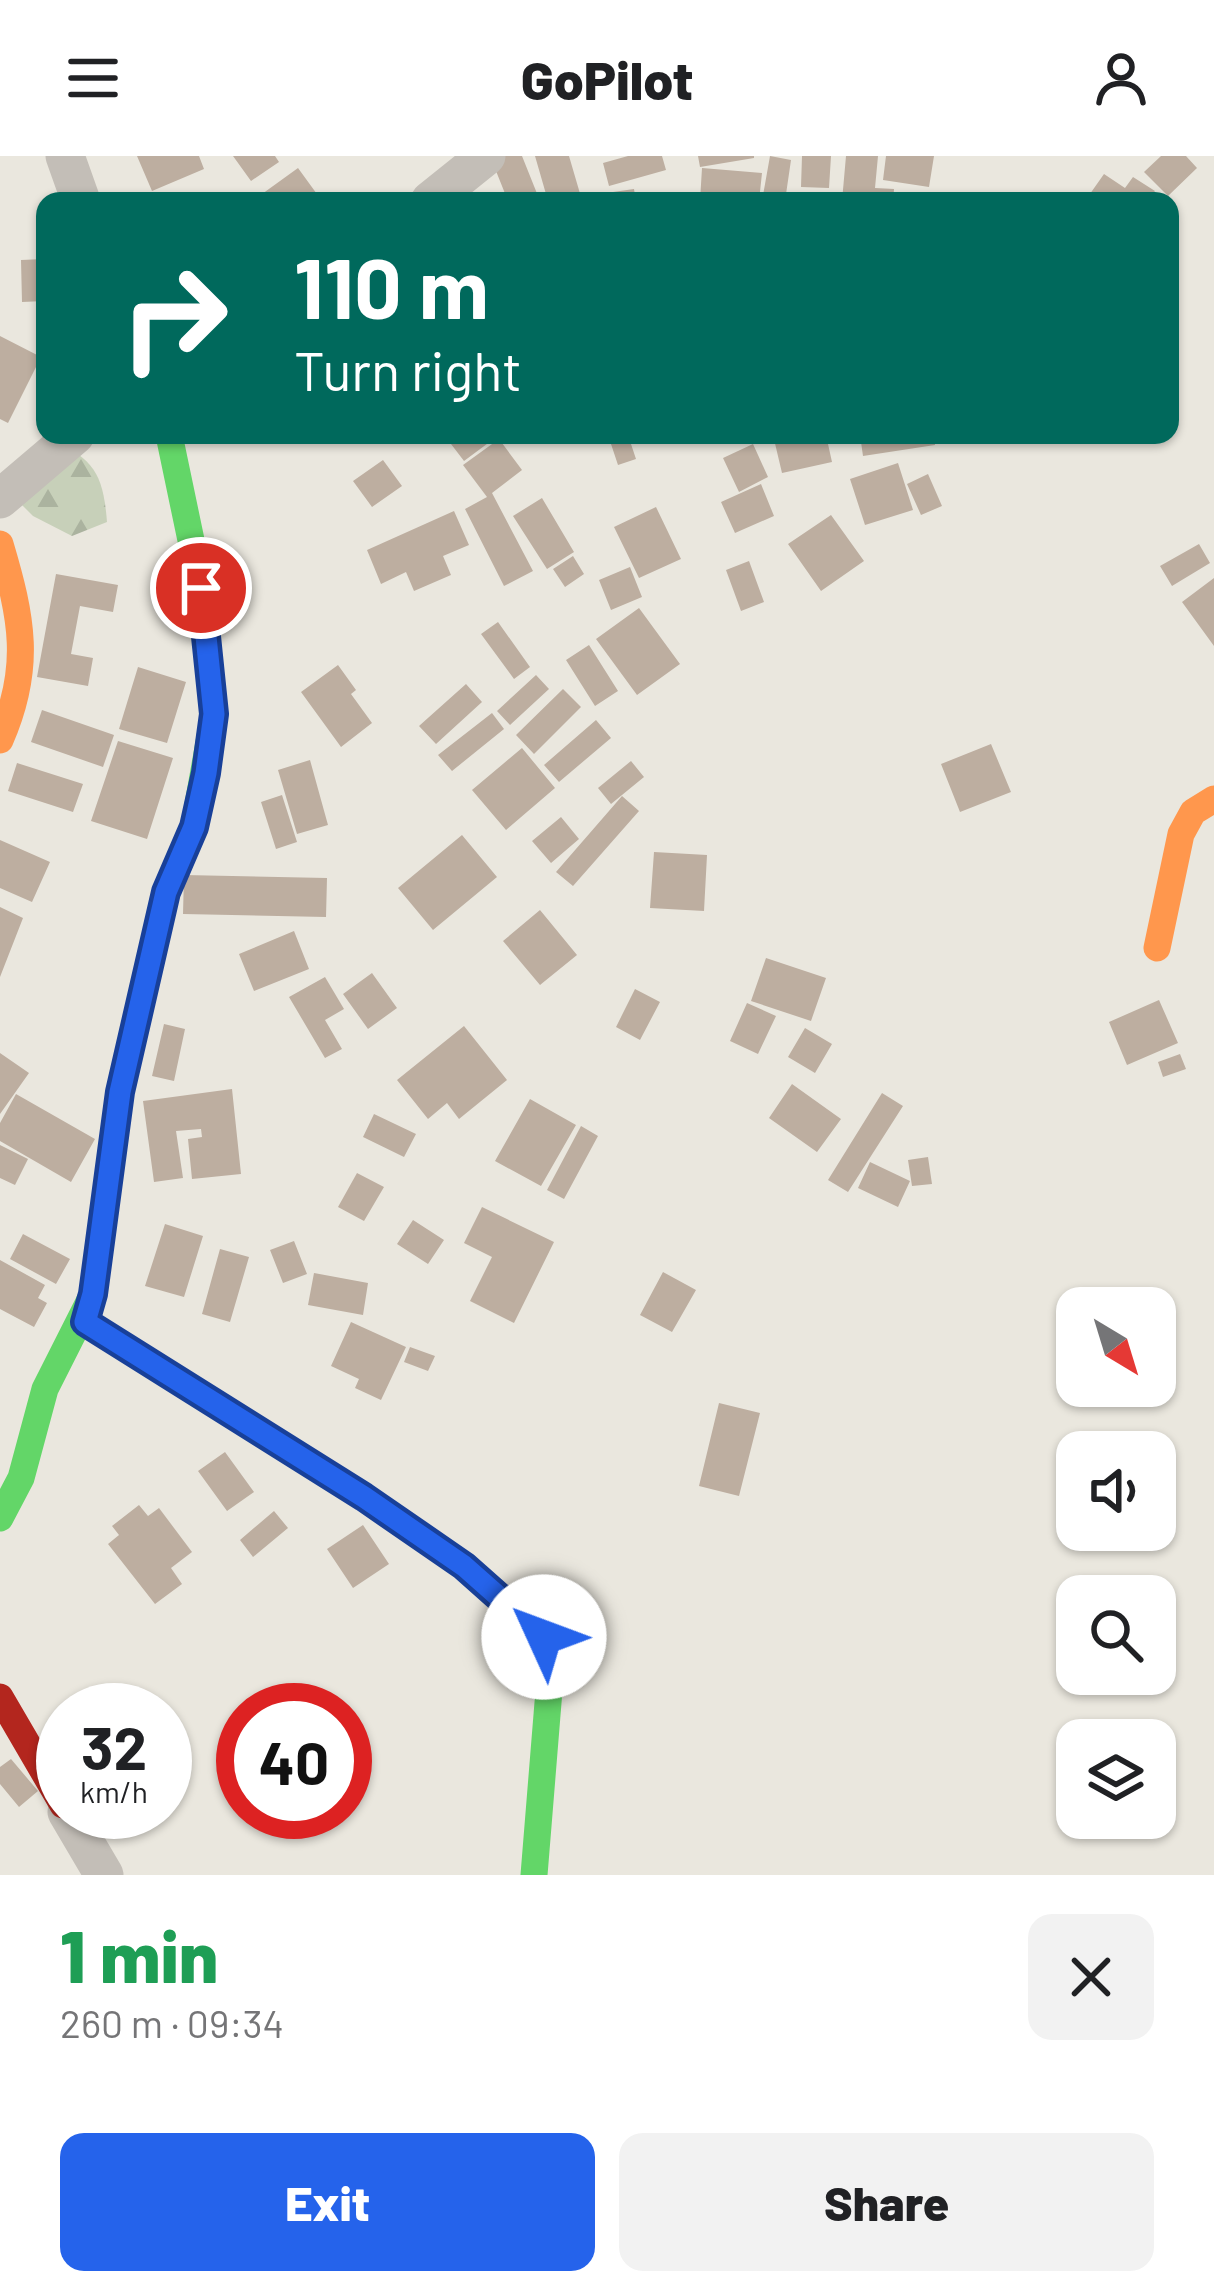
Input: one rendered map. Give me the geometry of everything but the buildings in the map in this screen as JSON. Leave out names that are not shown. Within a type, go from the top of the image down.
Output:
[{"type":"street","points":[[64,156],[78,192]]},
{"type":"street","points":[[441,192],[486,156]]},
{"type":"street","points":[[0,499],[64,444]]},
{"type":"street","points":[[0,1518],[23,1479],[38,1407],[51,1376],[85,1322],[93,1294],[120,1092],[166,892],[194,827],[214,714],[201,588],[171,444]]},
{"type":"street","points":[[0,544],[22,618],[23,652],[20,685],[0,740]]},
{"type":"street","points":[[1156,947],[1180,834],[1193,812],[1214,799]]},
{"type":"street","points":[[85,1322],[381,1508],[464,1566],[544,1637],[549,1701],[534,1875]]},
{"type":"street","points":[[0,1696],[36,1758]]},
{"type":"street","points":[[83,1839],[104,1875]]},
{"type":"green space","points":[[42,444],[61,444],[85,460],[98,478],[107,522],[72,536],[33,516],[10,493]]},
{"type":"traffic: fast","points":[[0,1518],[21,1478],[45,1389],[93,1294],[120,1092],[166,892],[194,827],[214,714],[201,588],[171,444]]},
{"type":"traffic: fast","points":[[470,1571],[543,1637],[550,1678],[534,1875]]},
{"type":"traffic: slow","points":[[0,544],[20,642],[17,689],[0,740]]},
{"type":"traffic: slow","points":[[1157,948],[1181,834],[1193,812],[1214,799]]},
{"type":"traffic: jam","points":[[85,1322],[364,1497],[470,1571]]},
{"type":"traffic: jam","points":[[0,1697],[36,1759]]},
{"type":"route","points":[[201,588],[214,714],[206,773],[194,827],[166,892],[120,1092],[93,1294],[85,1322],[364,1497],[464,1566],[544,1637]]}]
